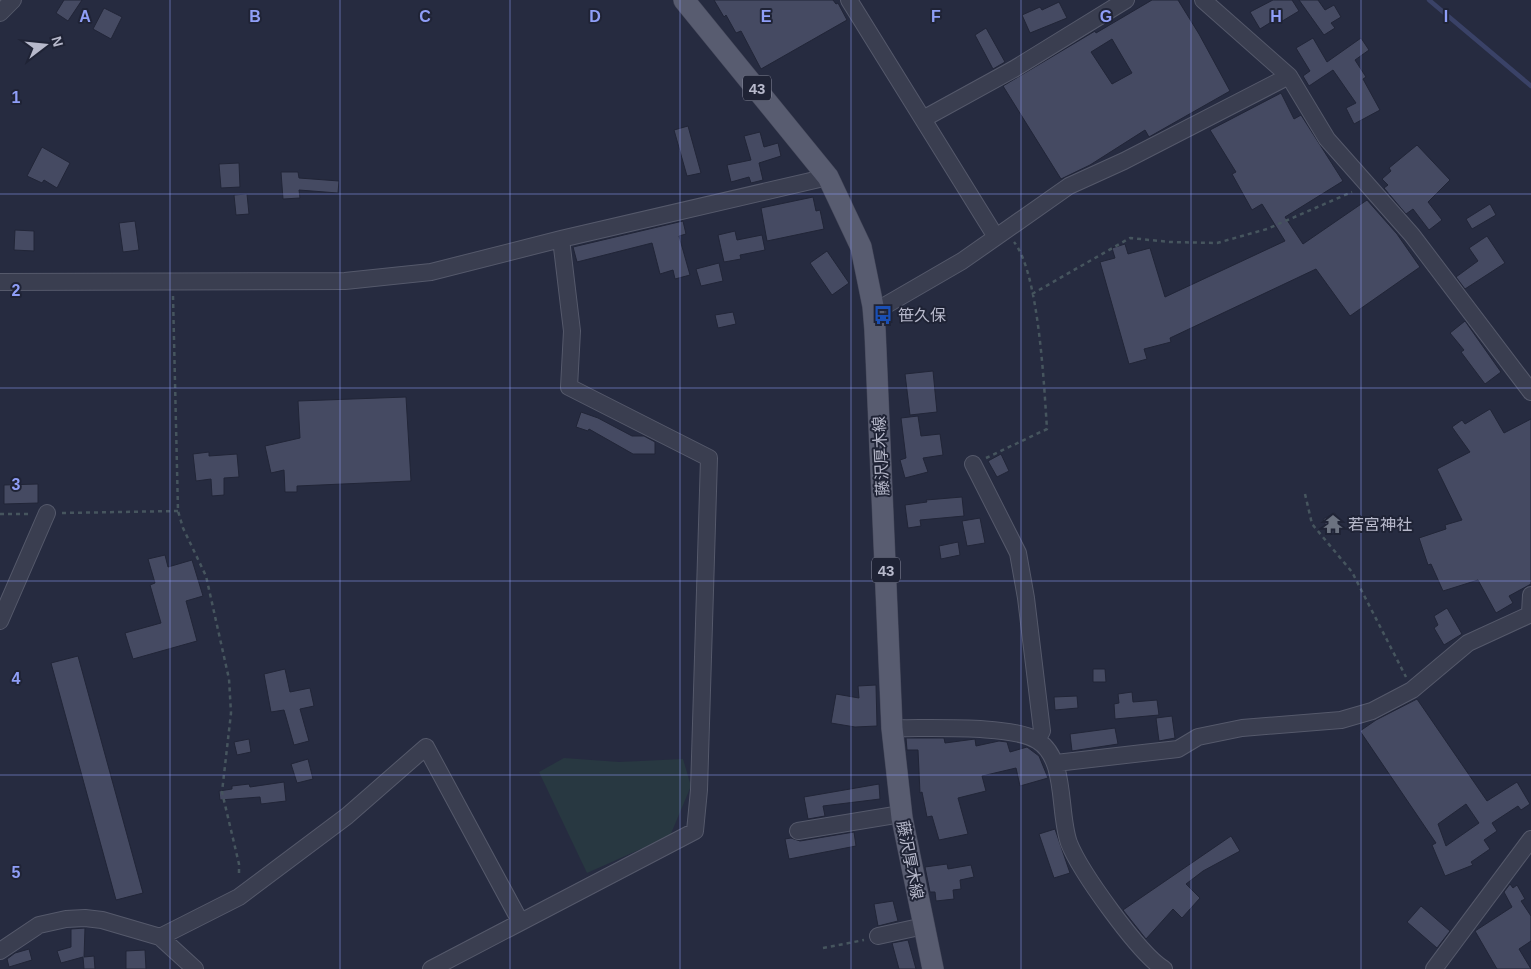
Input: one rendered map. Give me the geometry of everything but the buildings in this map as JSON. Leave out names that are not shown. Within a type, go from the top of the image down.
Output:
[{"type":"main road","name":"藤沢厚木線","points":[[690,2],[828,176],[861,247],[874,312],[892,728],[902,814],[934,969]]},
{"type":"street","points":[[0,13],[13,0]]},
{"type":"street","points":[[848,0],[1000,234]]},
{"type":"street","points":[[923,118],[1014,69],[1126,0]]},
{"type":"street","points":[[1203,0],[1288,76],[1326,139],[1412,235],[1531,392]]},
{"type":"street","points":[[874,312],[962,261],[1069,186],[1124,161],[1288,76]]},
{"type":"street","points":[[0,282],[346,280],[394,277],[431,272],[561,239],[828,176]]},
{"type":"street","points":[[431,969],[695,831],[699,790],[709,458],[569,388],[572,331],[561,239]]},
{"type":"street","points":[[973,464],[1018,554],[1026,598],[1042,730],[1037,740]]},
{"type":"street","points":[[0,621],[47,513]]},
{"type":"street","points":[[1056,763],[1178,749],[1198,737],[1242,728],[1341,720],[1372,711],[1412,690],[1468,643],[1531,613],[1531,595]]},
{"type":"street","points":[[892,728],[1000,730],[1037,740],[1050,750],[1056,763],[1063,817],[1069,843],[1083,868],[1131,937],[1164,969]]},
{"type":"street","points":[[160,937],[239,897],[347,816],[426,746],[520,921]]},
{"type":"street","points":[[798,830],[902,814]]},
{"type":"street","points":[[1434,969],[1531,839]]},
{"type":"street","points":[[0,951],[39,925],[66,919],[102,920],[160,937],[195,969]]},
{"type":"street","points":[[878,936],[924,926]]},
{"type":"path","points":[[1032,294],[1130,238],[1170,242],[1217,243],[1267,230],[1348,194],[1364,182]]},
{"type":"path","points":[[973,464],[1048,428],[1041,348],[1025,264],[1016,244],[1000,234]]},
{"type":"path","points":[[172,282],[178,511],[183,528],[206,576],[229,679],[231,713],[222,792],[239,864],[239,897]]},
{"type":"path","points":[[1305,494],[1312,524],[1352,572],[1412,690]]},
{"type":"path","points":[[0,514],[178,511]]},
{"type":"path","points":[[823,948],[878,936]]},
{"type":"shaded area","points":[[564,758],[619,762],[683,759],[691,786],[670,836],[587,873],[539,772]]},
{"type":"waterway","points":[[1429,0],[1531,86]]},
{"type":"place","name":"笹久保","points":[[883,315]]},
{"type":"place","name":"若宮神社","points":[[1333,524]]}]
